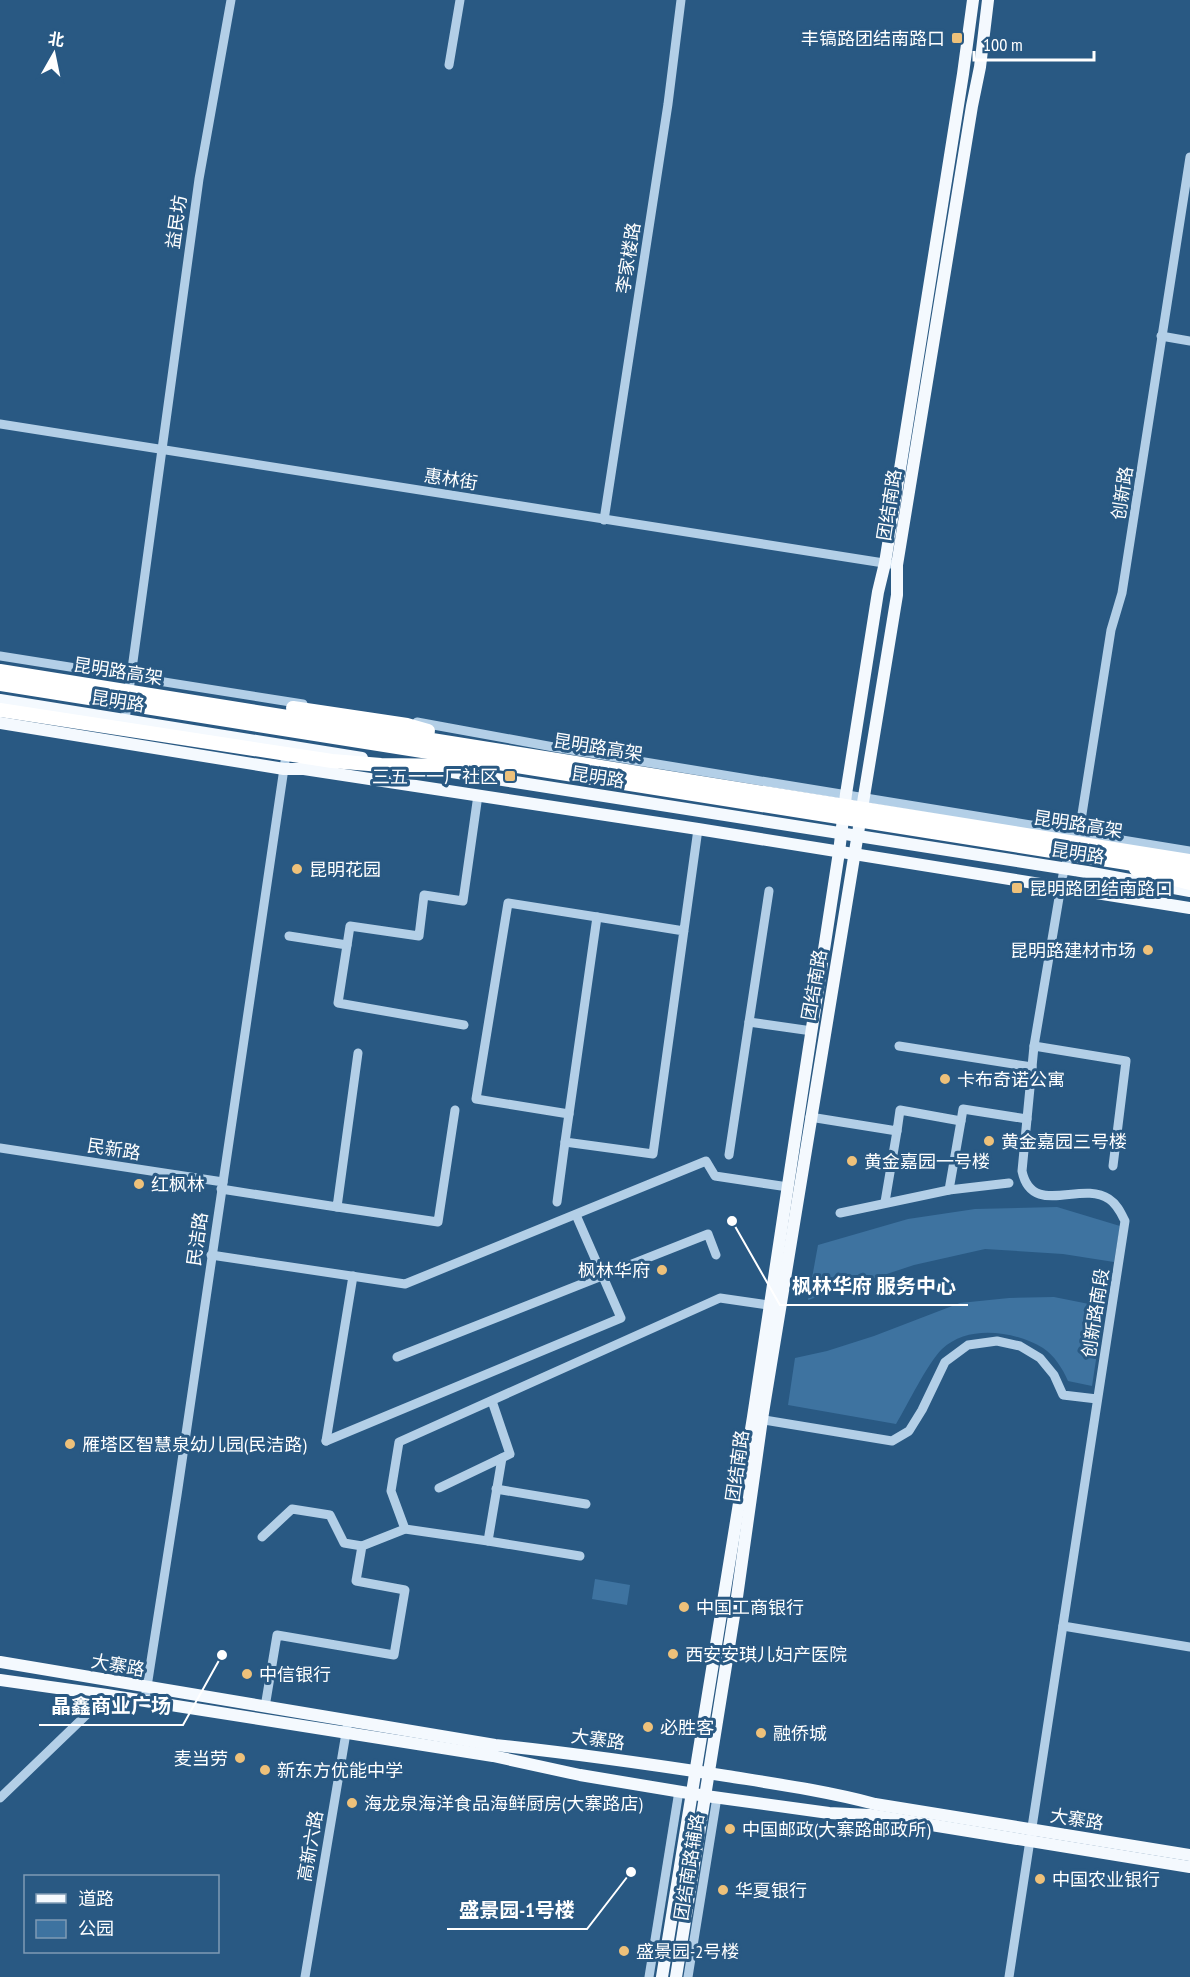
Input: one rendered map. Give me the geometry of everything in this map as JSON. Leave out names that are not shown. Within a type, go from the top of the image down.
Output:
[{"type":"highway","points":[[0,665],[407,725],[476,746]]},
{"type":"highway","name":"昆明路高架","points":[[0,671],[1188,858]]},
{"type":"highway","name":"昆明路高架","points":[[0,684],[1190,873]]},
{"type":"highway","points":[[0,710],[332,761],[381,765],[507,766]]},
{"type":"highway","points":[[1090,857],[1190,883]]},
{"type":"main road","name":"团结南路","points":[[676,1977],[712,1796],[710,1773],[757,1419],[768,1305],[878,592],[891,564],[980,67],[989,0]]},
{"type":"main road","name":"团结南路","points":[[662,1977],[685,1792],[694,1771],[757,1419],[865,797],[897,595],[891,564],[972,4]]},
{"type":"main road","name":"昆明路","points":[[0,700],[1190,891]]},
{"type":"main road","name":"昆明路","points":[[0,723],[284,769],[304,769],[698,829],[1190,908]]},
{"type":"main road","name":"大寨路","points":[[0,1662],[146,1695],[347,1727],[570,1753],[836,1794],[875,1804],[1190,1867]]},
{"type":"main road","name":"大寨路","points":[[0,1680],[107,1695],[146,1695],[265,1707],[347,1727],[580,1775],[829,1814],[870,1815],[1190,1855]]},
{"type":"street","name":"益民坊","points":[[125,720],[199,179],[231,0]]},
{"type":"street","points":[[449,65],[460,0]]},
{"type":"street","name":"李家楼路","points":[[604,520],[668,104],[681,0]]},
{"type":"street","name":"创新路","points":[[1064,869],[1079,833],[1110,630],[1122,593],[1190,157]]},
{"type":"street","points":[[1161,336],[1190,341]]},
{"type":"street","name":"惠林街","points":[[0,424],[891,564]]},
{"type":"street","name":"昆明路","points":[[0,656],[1079,833],[1188,858]]},
{"type":"street","name":"民洁路","points":[[146,1695],[287,746]]},
{"type":"street","points":[[464,1025],[338,1004],[350,926],[419,936],[424,895],[464,901],[478,795]]},
{"type":"street","points":[[565,1142],[653,1154],[698,829]]},
{"type":"street","name":"创新路南段","points":[[1009,1977],[1125,1221],[1118,1207],[1109,1198],[1095,1194],[1039,1195],[1029,1190],[1024,1182],[1022,1171],[1034,1046],[1064,869]]},
{"type":"street","points":[[729,1155],[769,891]]},
{"type":"street","points":[[569,1114],[476,1099],[508,903],[684,931]]},
{"type":"street","points":[[557,1202],[597,917]]},
{"type":"street","points":[[289,936],[347,945]]},
{"type":"street","points":[[749,1022],[812,1031]]},
{"type":"street","points":[[899,1046],[1032,1067]]},
{"type":"street","points":[[1034,1046],[1126,1061],[1113,1166]]},
{"type":"street","points":[[337,1207],[358,1053]]},
{"type":"street","points":[[949,1190],[963,1109],[1028,1119]]},
{"type":"street","name":"民新路","points":[[0,1148],[337,1207],[438,1222],[455,1110]]},
{"type":"street","points":[[885,1202],[900,1110],[961,1121]]},
{"type":"street","points":[[810,1117],[897,1131]]},
{"type":"street","points":[[211,1255],[405,1284],[706,1161],[715,1176],[788,1187]]},
{"type":"street","points":[[840,1214],[885,1202],[949,1190],[1009,1183]]},
{"type":"street","points":[[353,1276],[326,1441],[621,1318],[576,1215]]},
{"type":"street","points":[[397,1357],[708,1234],[716,1255]]},
{"type":"street","points":[[405,1529],[391,1491],[399,1442],[720,1298],[768,1305]]},
{"type":"street","points":[[757,1419],[892,1441],[909,1431],[922,1410],[945,1362],[968,1346],[997,1341],[1020,1346],[1040,1358],[1054,1375],[1063,1395],[1097,1400]]},
{"type":"street","points":[[439,1488],[510,1454],[492,1401]]},
{"type":"street","points":[[488,1541],[502,1458]]},
{"type":"street","points":[[496,1489],[586,1504]]},
{"type":"street","points":[[262,1537],[292,1509],[330,1515],[344,1543],[362,1546],[405,1529],[580,1556]]},
{"type":"street","points":[[265,1707],[278,1635],[394,1655],[405,1590],[356,1581],[362,1546]]},
{"type":"street","points":[[1063,1626],[1190,1647]]},
{"type":"street","points":[[0,1798],[107,1695]]},
{"type":"street","name":"高新六路","points":[[305,1977],[347,1727]]},
{"type":"street","name":"团结南路辅路","points":[[649,1977],[685,1792]]},
{"type":"street","name":"团结南路辅路","points":[[688,1977],[712,1796]]},
{"type":"green space","points":[[1057,1207],[1120,1226],[1114,1262],[1063,1254],[985,1249],[914,1265],[808,1300],[818,1245],[908,1219],[975,1209]]},
{"type":"green space","points":[[1054,1297],[1104,1307],[1092,1386],[1068,1381],[1051,1354],[1032,1342],[1006,1334],[978,1333],[953,1341],[942,1349],[924,1374],[896,1424],[788,1405],[795,1358],[827,1351],[874,1336],[960,1303],[1009,1298]]},
{"type":"green space","points":[[595,1579],[630,1585],[627,1605],[592,1599]]},
{"type":"place","name":"丰镐路团结南路口","points":[[957,38]]},
{"type":"place","name":"三五一一厂社区","points":[[510,776]]},
{"type":"place","name":"昆明花园","points":[[297,869]]},
{"type":"place","name":"昆明路团结南路口","points":[[1017,888]]},
{"type":"place","name":"昆明路建材市场","points":[[1148,950]]},
{"type":"place","name":"卡布奇诺公寓","points":[[945,1079]]},
{"type":"place","name":"黄金嘉园三号楼","points":[[989,1141]]},
{"type":"place","name":"黄金嘉园一号楼","points":[[852,1161]]},
{"type":"place","name":"红枫林","points":[[139,1184]]},
{"type":"place","name":"枫林华府 服务中心","points":[[732,1221]]},
{"type":"place","name":"枫林华府","points":[[662,1270]]},
{"type":"place","name":"雁塔区智慧泉幼儿园(民洁路)","points":[[70,1444]]},
{"type":"place","name":"中国工商银行","points":[[684,1607]]},
{"type":"place","name":"西安安琪儿妇产医院","points":[[673,1654]]},
{"type":"place","name":"晶鑫商业广场","points":[[222,1655]]},
{"type":"place","name":"中信银行","points":[[247,1674]]},
{"type":"place","name":"必胜客","points":[[648,1727]]},
{"type":"place","name":"融侨城","points":[[761,1733]]},
{"type":"place","name":"麦当劳","points":[[240,1758]]},
{"type":"place","name":"新东方优能中学","points":[[265,1770]]},
{"type":"place","name":"海龙泉海洋食品海鲜厨房(大寨路店)","points":[[352,1803]]},
{"type":"place","name":"中国邮政(大寨路邮政所)","points":[[730,1829]]},
{"type":"place","name":"盛景园-1号楼","points":[[631,1872]]},
{"type":"place","name":"中国农业银行","points":[[1040,1879]]},
{"type":"place","name":"华夏银行","points":[[723,1890]]},
{"type":"place","name":"盛景园-2号楼","points":[[624,1951]]}]
